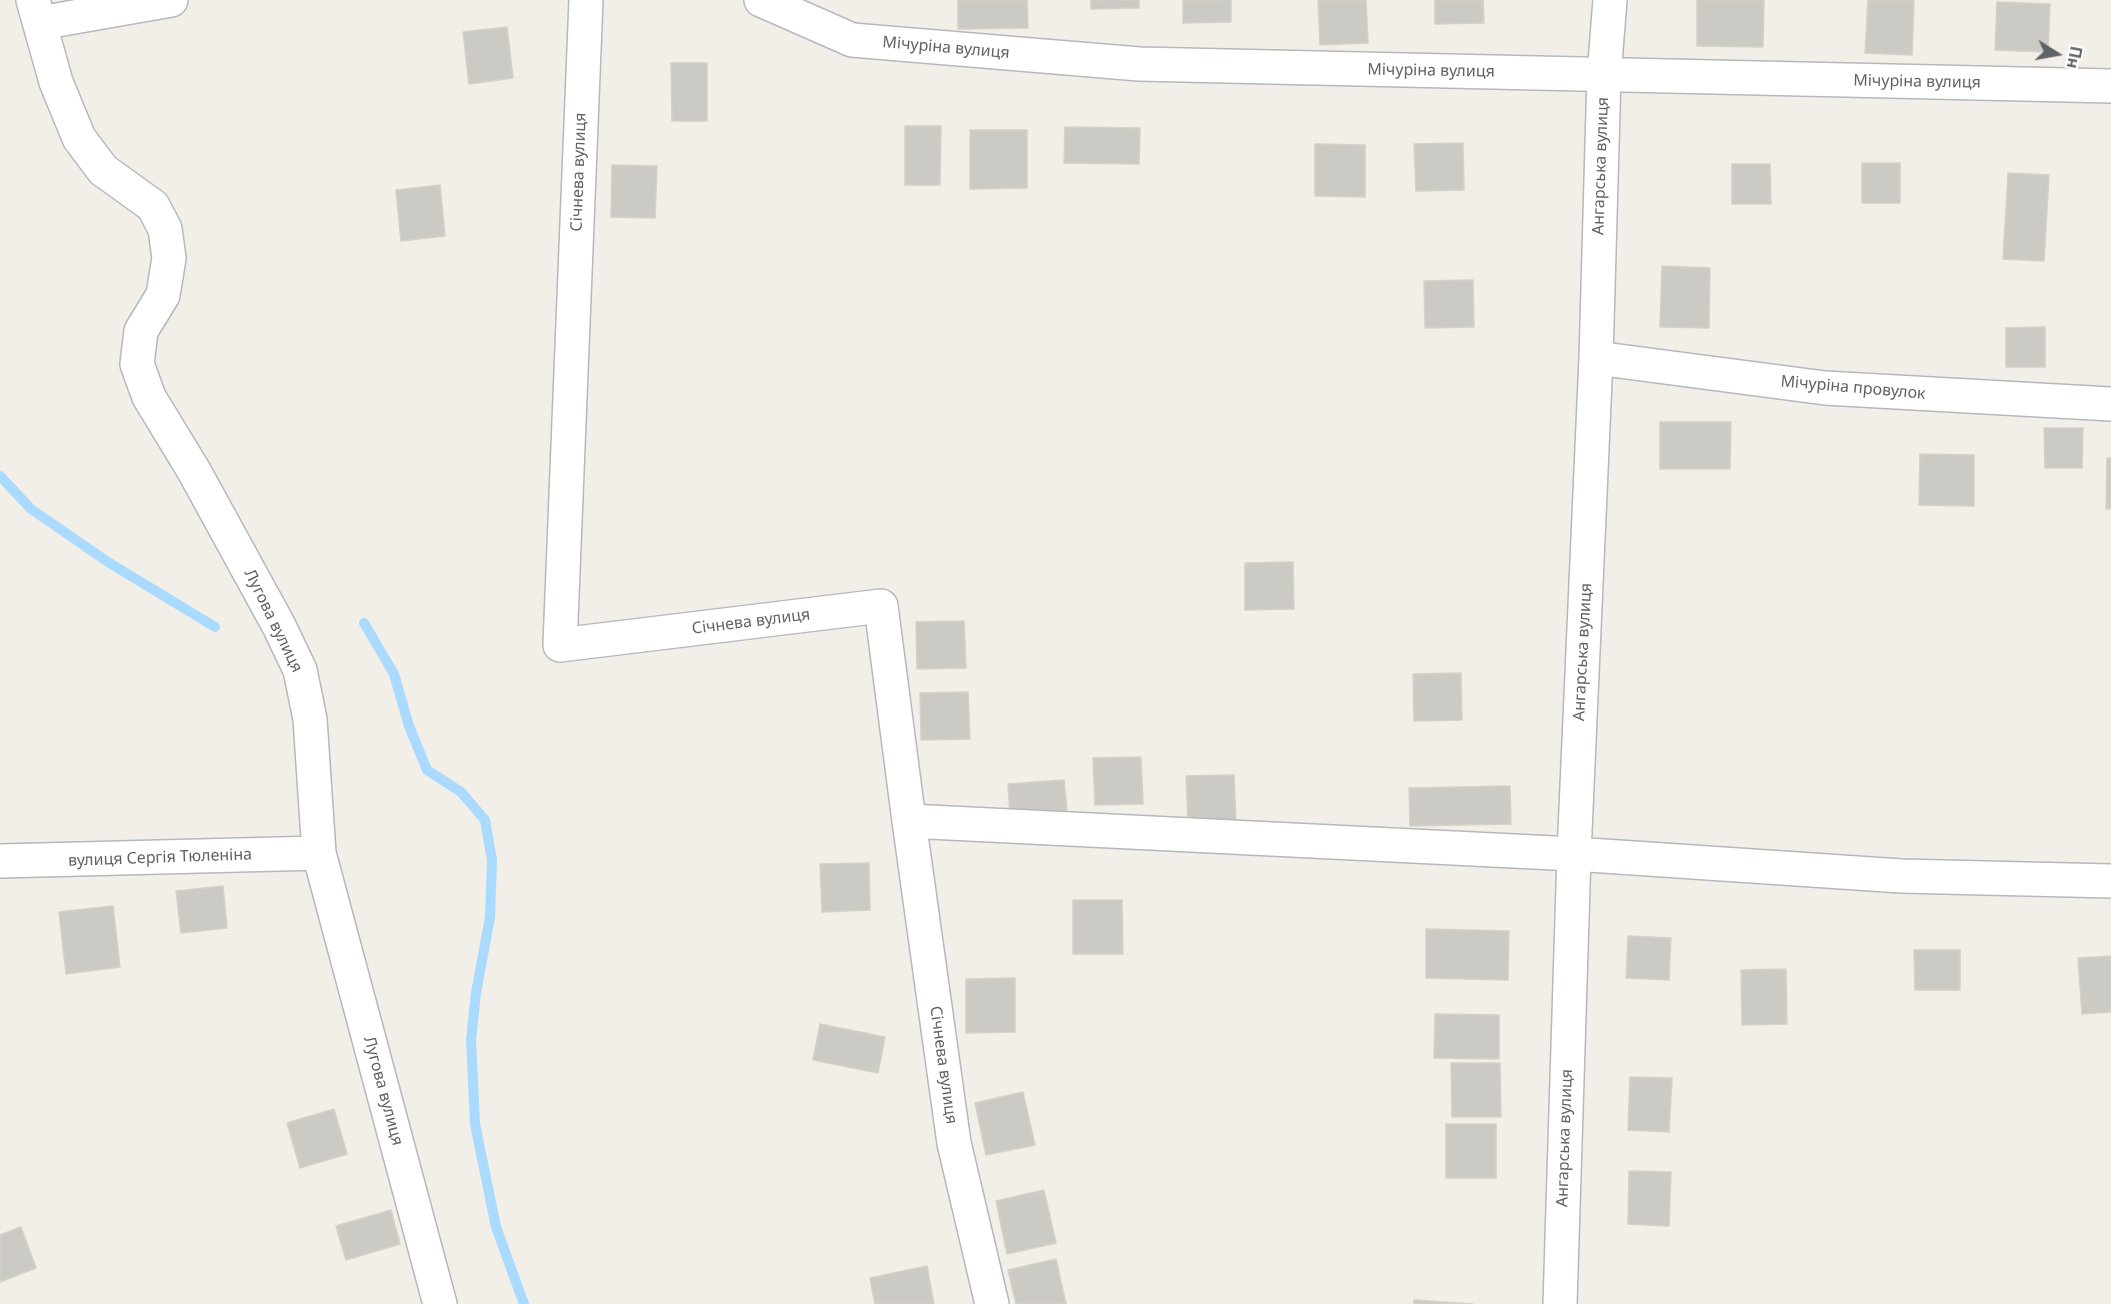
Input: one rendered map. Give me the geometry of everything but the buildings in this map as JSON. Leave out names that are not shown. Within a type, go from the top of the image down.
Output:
[{"type":"street","points":[[37,12],[171,0]]},
{"type":"street","name":"Січнева вулиця","points":[[586,0],[560,645],[881,606],[954,1143],[992,1304]]},
{"type":"street","name":"Мічуріна вулиця","points":[[760,0],[852,40],[1139,64],[2111,86]]},
{"type":"street","name":"Ангарська вулиця","points":[[1560,1304],[1574,854],[1596,358],[1604,75],[1610,0]]},
{"type":"street","name":"Лугова вулиця","points":[[37,12],[56,82],[79,138],[103,170],[153,206],[165,229],[169,258],[163,295],[141,331],[137,364],[149,397],[217,512],[279,626],[300,670],[310,719],[319,853],[440,1304]]},
{"type":"street","name":"Мічуріна провулок","points":[[1596,358],[1825,388],[2111,405]]},
{"type":"street","points":[[909,821],[1574,854],[1900,876],[2111,881]]},
{"type":"street","name":"вулиця Сергія Тюленіна","points":[[0,861],[319,853]]},
{"type":"waterway","points":[[0,476],[31,509],[108,562],[215,627]]},
{"type":"waterway","points":[[364,623],[394,674],[409,726],[427,770],[461,792],[485,820],[492,860],[490,917],[476,993],[471,1040],[475,1124],[496,1227],[524,1304]]}]
